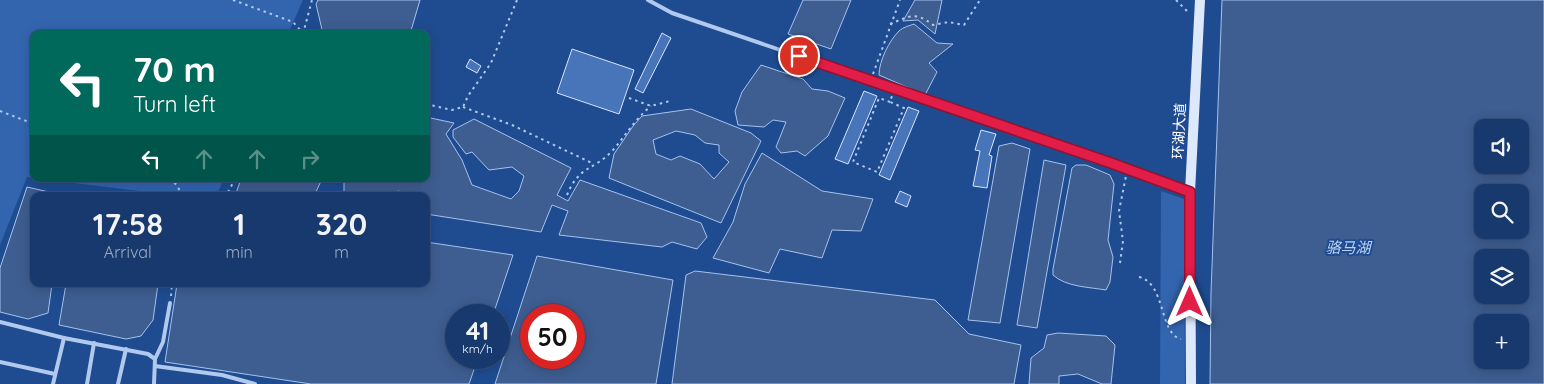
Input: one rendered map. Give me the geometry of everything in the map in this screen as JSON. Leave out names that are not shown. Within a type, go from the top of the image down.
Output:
[{"type":"main road","name":"环湖大道","points":[[1191,384],[1190,192],[1200,0]]},
{"type":"lane","points":[[648,0],[672,13],[1190,192]]},
{"type":"lane","points":[[154,384],[155,359],[163,342],[170,303]]},
{"type":"lane","points":[[0,322],[64,338],[148,354],[155,359]]},
{"type":"lane","points":[[53,384],[64,338]]},
{"type":"lane","points":[[87,384],[94,343]]},
{"type":"lane","points":[[118,384],[126,349]]},
{"type":"lane","points":[[0,362],[55,374]]},
{"type":"lane","points":[[155,366],[222,376],[255,384]]},
{"type":"path","points":[[233,0],[293,22],[300,30]]},
{"type":"path","points":[[304,30],[312,0]]},
{"type":"path","points":[[463,107],[468,96],[491,63],[517,0]]},
{"type":"path","points":[[870,81],[900,0]]},
{"type":"path","points":[[890,24],[911,16],[923,17],[933,25],[949,22],[964,25],[980,0]]},
{"type":"path","points":[[1176,0],[1198,23]]},
{"type":"path","points":[[890,102],[895,89]]},
{"type":"path","points":[[629,98],[651,106]]},
{"type":"path","points":[[879,98],[890,102],[904,108],[877,172],[853,162],[879,98]]},
{"type":"path","points":[[567,195],[577,176],[604,158],[638,117],[651,106],[670,101]]},
{"type":"path","points":[[430,105],[452,110],[463,107],[512,125],[594,164]]},
{"type":"path","points":[[0,111],[30,122]]},
{"type":"path","points":[[1120,263],[1123,241],[1119,211],[1128,169]]},
{"type":"path","points":[[173,182],[180,192]]},
{"type":"path","points":[[1139,276],[1144,278],[1153,287],[1172,334],[1175,337],[1191,338]]},
{"type":"path","points":[[170,303],[172,287]]},
{"type":"shaded area","points":[[0,0],[303,0],[290,30],[30,30],[30,177],[27,177],[0,245]]},
{"type":"shaded area","points":[[66,182],[223,182],[218,192],[147,192]]},
{"type":"shaded area","points":[[1161,191],[1184,199],[1185,384],[1160,384]]},
{"type":"water","points":[[318,0],[420,0],[411,30],[322,30],[316,4]]},
{"type":"water","points":[[803,0],[851,0],[831,49],[788,34]]},
{"type":"water","points":[[915,0],[942,0],[935,34],[918,20],[903,21]]},
{"type":"water","name":"骆马湖","points":[[1222,0],[1544,0],[1544,384],[1210,384],[1211,293]]},
{"type":"water","points":[[914,24],[937,43],[953,44],[929,63],[937,72],[925,95],[879,75],[885,51],[895,35],[904,28]]},
{"type":"water","points":[[761,65],[803,79],[812,89],[828,91],[845,98],[828,136],[805,156],[797,151],[781,153],[776,147],[786,122],[773,120],[764,127],[738,125],[735,111],[742,92]]},
{"type":"water","points":[[691,109],[751,133],[761,141],[721,223],[609,178],[614,154],[642,116]],"holes":[[[676,131],[695,135],[705,143],[719,145],[719,153],[729,162],[714,179],[700,164],[680,156],[671,160],[656,154],[653,140]]]},
{"type":"water","points":[[430,118],[454,123],[446,134],[462,160],[472,185],[511,199],[519,191],[524,176],[512,167],[489,170],[472,152],[466,154],[453,137],[453,130],[474,119],[571,168],[557,195],[568,201],[580,180],[701,223],[707,237],[697,249],[672,242],[662,247],[559,235],[568,211],[552,205],[541,232],[430,215],[430,192],[344,192],[344,182],[430,182]]},
{"type":"water","points":[[1012,143],[1030,149],[1000,323],[968,320],[999,146]]},
{"type":"water","points":[[762,153],[822,191],[873,199],[861,231],[832,230],[822,258],[780,249],[769,273],[713,258],[733,222],[745,184]]},
{"type":"water","points":[[1044,160],[1066,165],[1037,328],[1017,325]]},
{"type":"water","points":[[1076,165],[1086,165],[1110,175],[1114,184],[1108,240],[1113,257],[1110,282],[1106,290],[1071,284],[1053,275],[1072,168]]},
{"type":"water","points":[[240,182],[321,182],[316,192],[236,192]]},
{"type":"water","points":[[27,187],[49,192],[30,192],[30,287],[52,287],[48,313],[28,319],[0,312],[0,268]]},
{"type":"water","points":[[430,243],[513,255],[497,304],[445,304],[445,369],[474,369],[469,384],[311,384],[165,362],[177,287],[430,287]]},
{"type":"water","points":[[537,256],[673,280],[656,384],[495,384],[500,369],[510,369],[510,338],[520,308],[520,369],[585,369],[585,304],[521,304]]},
{"type":"water","points":[[695,271],[935,300],[969,334],[1021,345],[1014,384],[672,384],[686,275]]},
{"type":"water","points":[[65,287],[158,287],[153,320],[141,336],[126,339],[59,325]]},
{"type":"water","points":[[1058,333],[1106,336],[1115,345],[1111,384],[1102,384],[1078,374],[1059,376],[1059,384],[1029,384],[1031,358],[1044,348],[1047,335]]},
{"type":"building","points":[[662,33],[671,38],[643,93],[635,89]]},
{"type":"building","points":[[572,49],[634,70],[619,114],[557,93]]},
{"type":"building","points":[[470,59],[481,66],[477,73],[466,67]]},
{"type":"building","points":[[864,91],[877,96],[848,164],[835,159]]},
{"type":"building","points":[[908,107],[919,111],[890,180],[879,175]]},
{"type":"building","points":[[981,130],[996,134],[989,155],[992,156],[987,188],[973,186],[980,151],[975,150]]},
{"type":"building","points":[[900,191],[911,196],[907,207],[895,202]]},
{"type":"route","points":[[799,56],[1190,192],[1190,302]]}]
